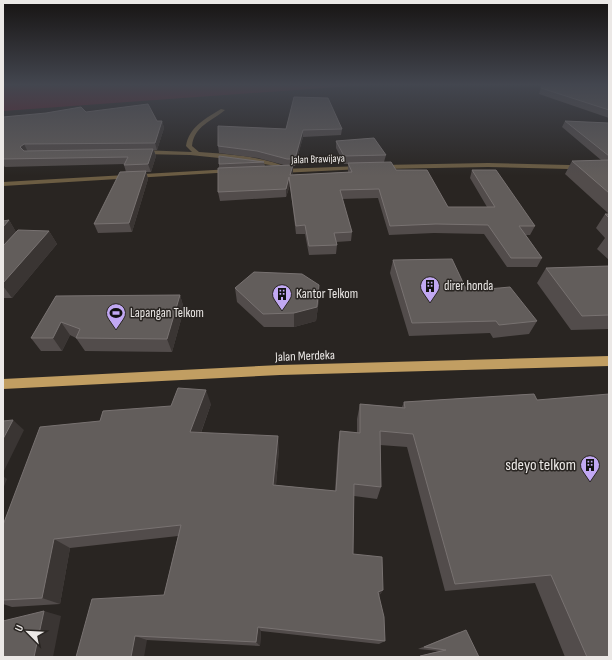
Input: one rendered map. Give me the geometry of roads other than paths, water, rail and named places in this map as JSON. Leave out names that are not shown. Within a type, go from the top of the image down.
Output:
[{"type":"highway","name":"Jalan Merdeka","points":[[3,384],[280,370],[609,361]]},
{"type":"street","points":[[197,154],[189,146],[189,137],[195,129],[216,115]]},
{"type":"street","points":[[135,153],[197,154],[274,164],[289,170]]},
{"type":"street","name":"Jalan Brawijaya","points":[[266,171],[456,165],[609,168]]},
{"type":"street","points":[[3,184],[238,171]]},
{"type":"place","name":"direr honda","points":[[430,303]]},
{"type":"place","name":"Kantor Telkom","points":[[282,311]]},
{"type":"place","name":"Lapangan Telkom","points":[[116,330]]},
{"type":"place","name":"sdeyo telkom","points":[[590,482]]}]
